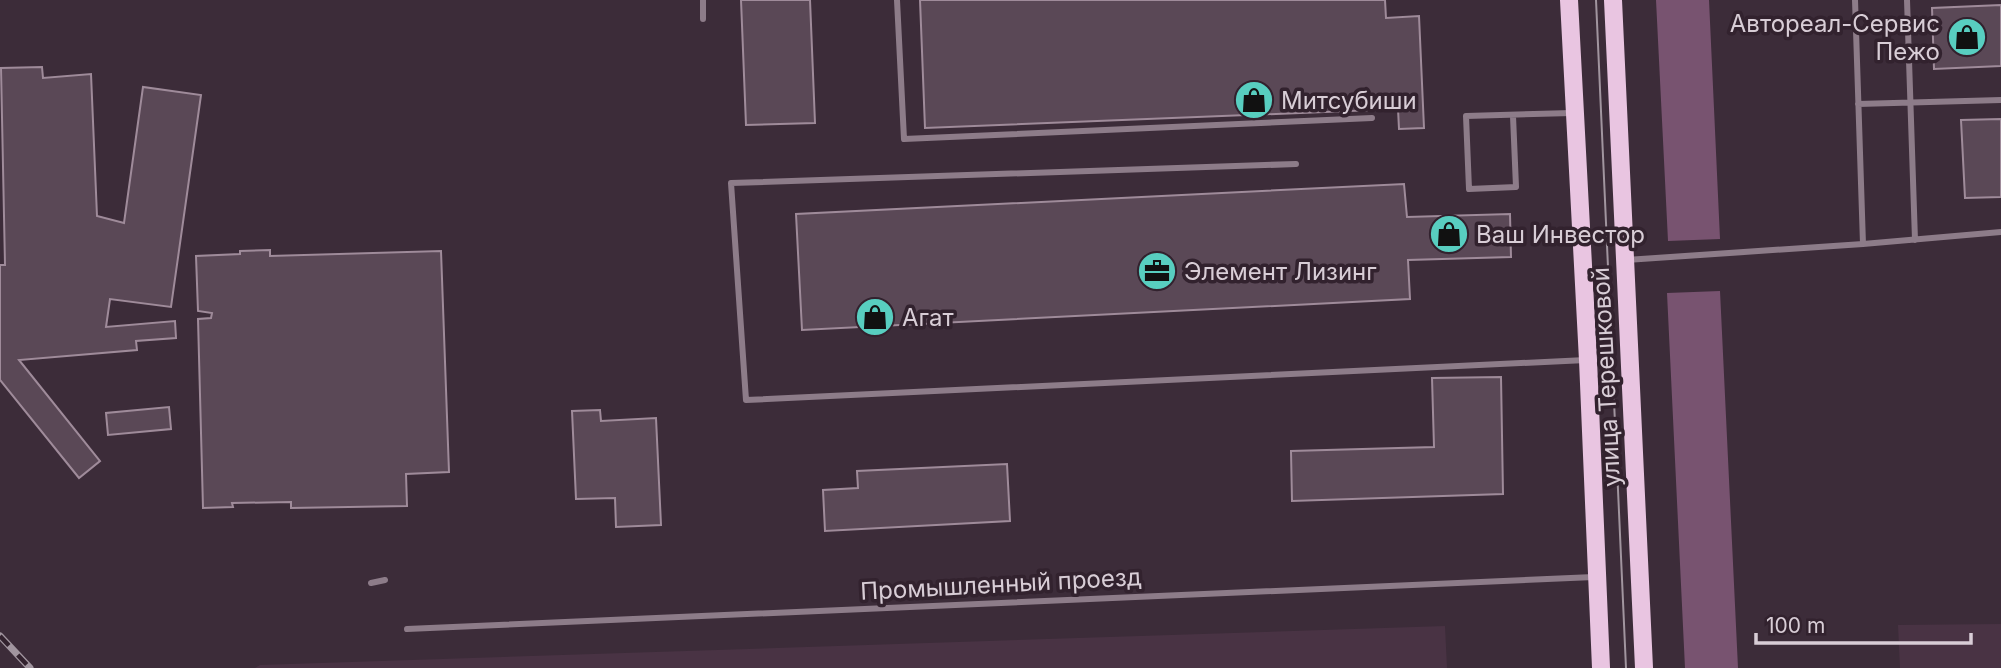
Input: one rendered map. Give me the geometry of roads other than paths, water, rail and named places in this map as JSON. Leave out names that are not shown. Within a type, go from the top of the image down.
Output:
[{"type":"main road","name":"улица Терешковой","points":[[1569,0],[1601,668]]},
{"type":"main road","name":"улица Терешковой","points":[[1613,0],[1644,668]]},
{"type":"lane","points":[[702,0],[704,19]]},
{"type":"lane","points":[[897,0],[904,139],[1372,118]]},
{"type":"lane","points":[[1855,0],[1863,244]]},
{"type":"lane","points":[[1907,0],[1915,240]]},
{"type":"lane","points":[[1858,104],[2001,100]]},
{"type":"lane","points":[[1513,116],[1516,187],[1469,189],[1466,116],[1574,113]]},
{"type":"lane","points":[[1296,164],[732,183],[746,400],[1588,360]]},
{"type":"lane","points":[[1624,260],[2001,232]]},
{"type":"lane","name":"Промышленный проезд","points":[[407,629],[1597,577]]},
{"type":"lane","points":[[371,583],[385,580]]},
{"type":"tram line","points":[[1596,0],[1626,668]]},
{"type":"railway","points":[[0,636],[30,668]]},
{"type":"place","name":"Автореал-Сервис Пежо","points":[[1967,37]]},
{"type":"place","name":"Митсубиши","points":[[1254,100]]},
{"type":"place","name":"Ваш Инвестор","points":[[1449,234]]},
{"type":"place","name":"Элемент Лизинг","points":[[1157,271]]},
{"type":"place","name":"Агат","points":[[875,317]]}]
